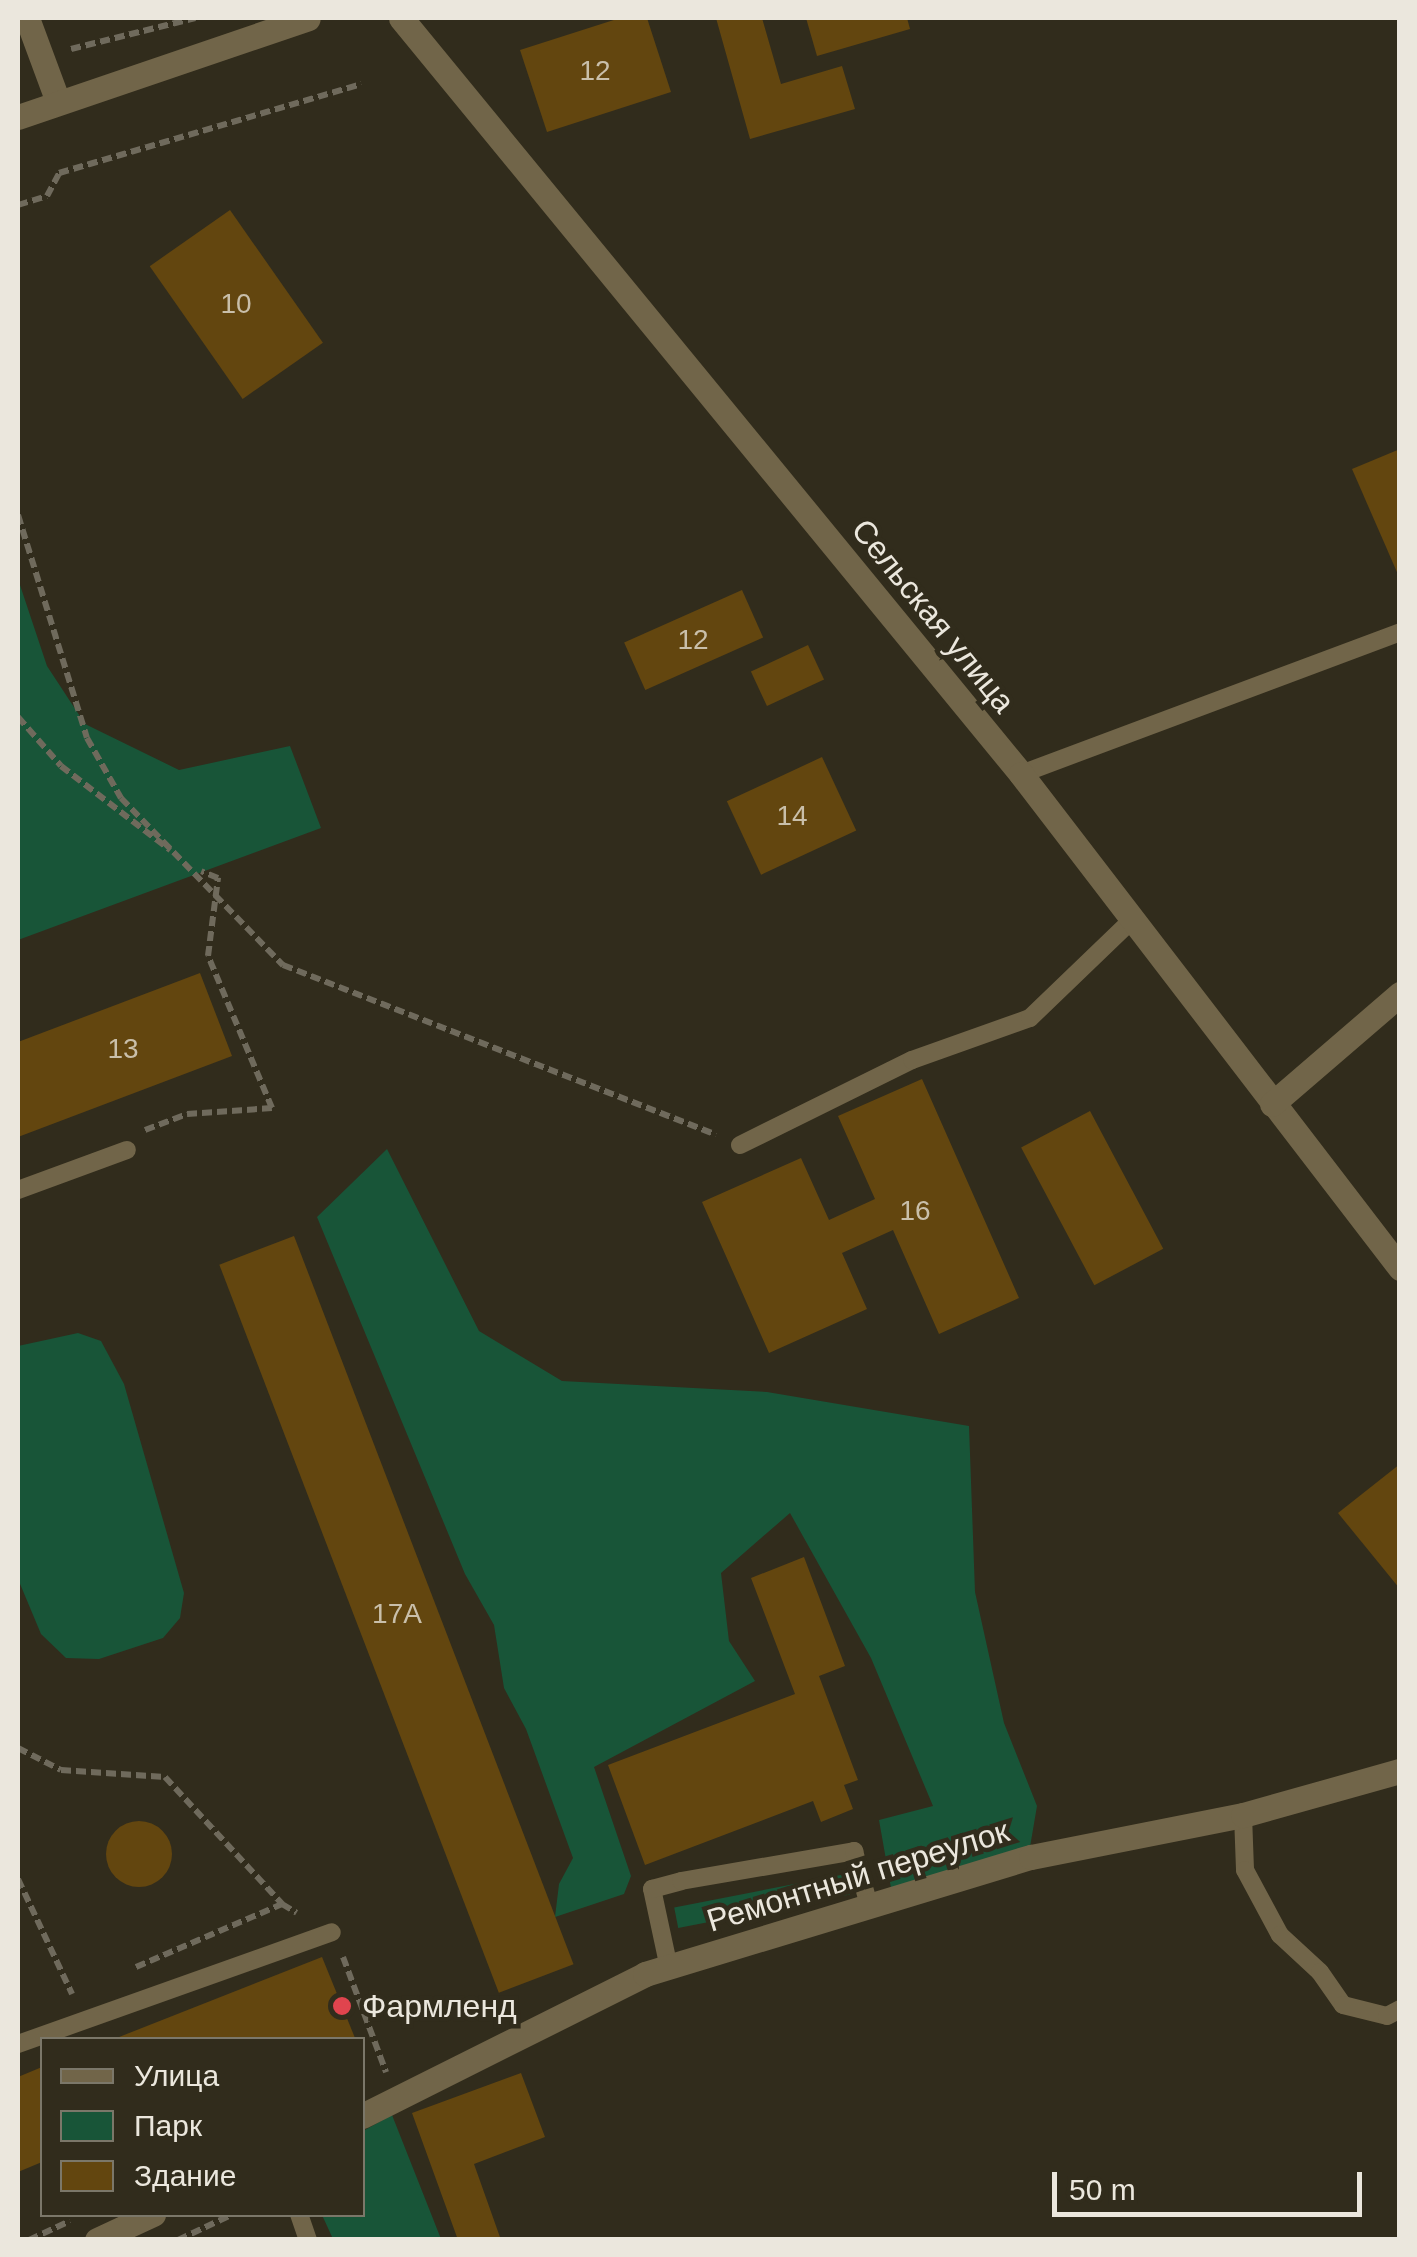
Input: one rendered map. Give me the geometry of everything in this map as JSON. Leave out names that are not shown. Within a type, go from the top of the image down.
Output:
[{"type":"street","points":[[27,18],[58,102]]},
{"type":"street","points":[[18,117],[308,18]]},
{"type":"street","name":"Сельская улица","points":[[401,18],[1021,774],[1400,1268]]},
{"type":"street","points":[[1272,1104],[1400,994]]},
{"type":"street","name":"Ремонтный переулок","points":[[365,2114],[645,1974],[1032,1857],[1243,1815],[1400,1772]]},
{"type":"street","points":[[97,2240],[147,2217]]},
{"type":"lane","points":[[1021,774],[1400,632]]},
{"type":"lane","points":[[740,1145],[912,1060],[1030,1018],[1132,920]]},
{"type":"lane","points":[[18,1190],[127,1150]]},
{"type":"lane","points":[[1243,1815],[1246,1870],[1280,1935],[1320,1972],[1343,2005],[1387,2016],[1400,2009]]},
{"type":"lane","points":[[668,1968],[652,1889],[854,1851],[870,1909]]},
{"type":"lane","points":[[18,2044],[332,1932]]},
{"type":"path","points":[[42,56],[196,18]]},
{"type":"path","points":[[18,205],[48,196],[59,174],[361,84]]},
{"type":"path","points":[[18,515],[87,738],[122,798],[283,964],[740,1145]]},
{"type":"path","points":[[18,717],[61,766],[195,869],[218,878],[208,956],[272,1108],[187,1114]]},
{"type":"path","points":[[18,1748],[61,1770],[165,1778],[282,1904],[332,1932],[388,2078]]},
{"type":"path","points":[[18,1879],[72,1994],[89,1987]]},
{"type":"path","points":[[124,1972],[282,1904]]},
{"type":"path","points":[[30,2240],[79,2217]]},
{"type":"path","points":[[178,2240],[227,2217]]},
{"type":"green space","points":[[18,579],[47,666],[85,724],[179,770],[290,746],[321,828],[18,940]]},
{"type":"green space","points":[[387,1149],[479,1331],[562,1381],[767,1392],[969,1426],[975,1592],[1004,1723],[1037,1806],[1030,1847],[891,1888],[879,1820],[933,1806],[871,1658],[790,1513],[721,1573],[729,1641],[755,1681],[594,1767],[631,1876],[624,1894],[555,1917],[559,1884],[573,1858],[526,1729],[504,1688],[494,1625],[465,1574],[317,1217]]},
{"type":"green space","points":[[78,1333],[101,1341],[124,1384],[184,1593],[180,1618],[163,1638],[99,1659],[66,1658],[41,1634],[18,1579],[18,1346]]},
{"type":"green space","points":[[846,1874],[850,1895],[678,1928],[674,1907]]},
{"type":"green space","points":[[392,2115],[441,2239],[333,2239],[323,2217],[365,2217],[365,2130]]},
{"type":"building","points":[[620,18],[647,18],[671,92],[547,132],[520,50]]},
{"type":"building","points":[[716,18],[762,18],[781,84],[842,66],[855,109],[750,139]]},
{"type":"building","points":[[806,18],[907,18],[910,29],[817,56]]},
{"type":"building","points":[[230,210],[323,343],[243,399],[150,266]]},
{"type":"building","points":[[1400,449],[1400,579],[1352,469]]},
{"type":"building","points":[[742,590],[763,638],[645,690],[624,642]]},
{"type":"building","points":[[808,645],[824,679],[767,706],[751,672]]},
{"type":"building","points":[[822,757],[856,830],[761,875],[727,801]]},
{"type":"building","points":[[200,973],[232,1056],[18,1137],[18,1042]]},
{"type":"building","points":[[922,1079],[1019,1298],[939,1334],[893,1230],[842,1253],[867,1309],[769,1353],[702,1202],[801,1158],[829,1220],[875,1199],[838,1116]]},
{"type":"building","points":[[1090,1111],[1163,1249],[1094,1285],[1021,1148]]},
{"type":"building","points":[[294,1236],[574,1964],[499,1993],[219,1265]]},
{"type":"building","points":[[1400,1464],[1400,1589],[1338,1513]]},
{"type":"building","points":[[804,1557],[845,1666],[819,1676],[858,1780],[844,1785],[853,1809],[821,1822],[813,1801],[645,1865],[608,1765],[795,1694],[751,1578]]},
{"type":"building","points":[[139,1821],[162,1831],[172,1854],[162,1877],[139,1887],[116,1877],[106,1854],[116,1831]]},
{"type":"building","points":[[322,1957],[355,2037],[119,2037]]},
{"type":"building","points":[[40,2068],[40,2163],[18,2172],[18,2077]]},
{"type":"building","points":[[521,2073],[545,2137],[474,2164],[501,2240],[458,2240],[412,2113]]},
{"type":"place","name":"Фармленд","points":[[342,2006]]}]
